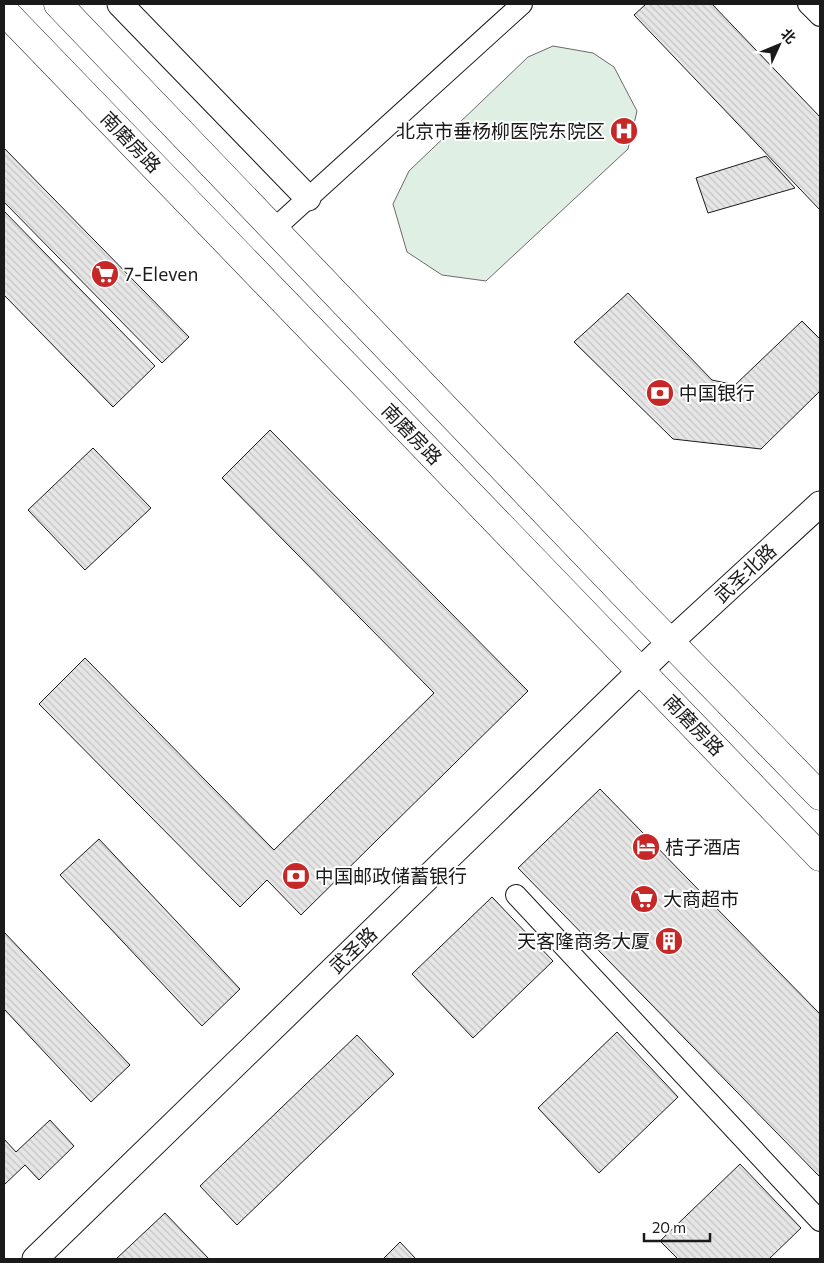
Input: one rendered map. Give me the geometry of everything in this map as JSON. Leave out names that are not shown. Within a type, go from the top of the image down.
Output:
[{"type":"main road","points":[[58,4],[820,796]]},
{"type":"main road","name":"南磨房路","points":[[4,11],[820,857]]},
{"type":"street","points":[[120,4],[308,198]]},
{"type":"street","points":[[274,229],[522,4]]},
{"type":"street","points":[[808,4],[820,16]]},
{"type":"street","name":"武圣北路","points":[[670,642],[820,504]]},
{"type":"street","name":"武圣路","points":[[35,1259],[670,642]]},
{"type":"street","points":[[516,895],[820,1221]]},
{"type":"green space","points":[[553,46],[593,53],[614,67],[637,111],[628,149],[486,281],[442,275],[407,252],[393,204],[409,171],[528,57]]},
{"type":"building","points":[[646,4],[712,4],[820,117],[820,210],[634,15]]},
{"type":"building","points":[[4,148],[189,337],[162,363],[4,202]]},
{"type":"building","points":[[766,156],[795,188],[708,213],[696,178]]},
{"type":"building","points":[[4,211],[155,366],[113,407],[4,295]]},
{"type":"building","points":[[628,293],[712,380],[735,385],[802,321],[820,339],[820,391],[761,449],[673,439],[574,342]]},
{"type":"building","points":[[270,430],[528,691],[301,915],[267,880],[240,907],[39,704],[85,658],[274,850],[434,693],[222,478]]},
{"type":"building","points":[[93,448],[151,508],[85,570],[28,510]]},
{"type":"building","name":"天客隆商务大厦","points":[[600,789],[820,1014],[820,1177],[518,868]]},
{"type":"building","points":[[99,839],[240,989],[202,1026],[60,875]]},
{"type":"building","points":[[492,897],[553,961],[473,1038],[412,974]]},
{"type":"building","points":[[4,932],[130,1065],[91,1102],[4,1009]]},
{"type":"building","points":[[617,1032],[678,1097],[599,1173],[538,1108]]},
{"type":"building","points":[[357,1035],[394,1074],[237,1225],[200,1186]]},
{"type":"building","points":[[50,1120],[74,1146],[39,1180],[25,1165],[4,1185],[4,1139],[16,1152]]},
{"type":"building","points":[[740,1164],[801,1228],[769,1259],[678,1259],[660,1241]]},
{"type":"building","points":[[165,1213],[209,1259],[116,1259]]},
{"type":"building","points":[[400,1242],[416,1259],[383,1259]]},
{"type":"place","name":"北京市垂杨柳医院东院区","points":[[624,131]]},
{"type":"place","name":"7-Eleven","points":[[105,274]]},
{"type":"place","name":"中国银行","points":[[660,393]]},
{"type":"place","name":"桔子酒店","points":[[646,847]]},
{"type":"place","name":"中国邮政储蓄银行","points":[[296,876]]},
{"type":"place","name":"大商超市","points":[[644,899]]},
{"type":"place","name":"天客隆商务大厦","points":[[669,941]]}]
